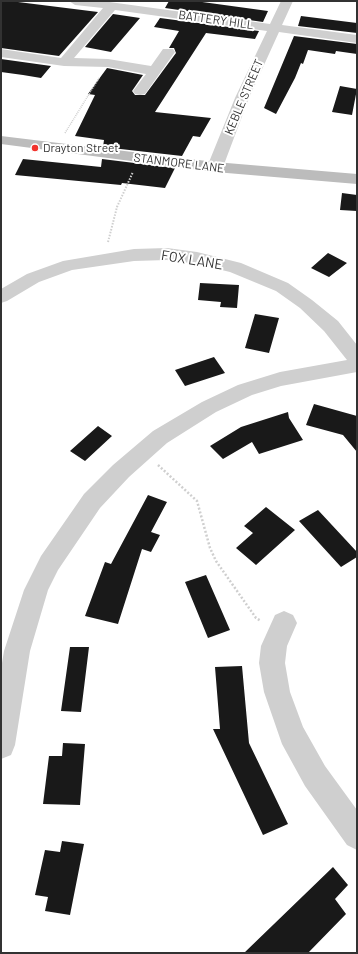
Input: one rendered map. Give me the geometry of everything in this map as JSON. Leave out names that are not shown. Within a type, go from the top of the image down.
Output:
[{"type":"street","name":"BATTERY HILL","points":[[75,1],[357,39]]},
{"type":"street","name":"KEBLE STREET","points":[[215,168],[242,98],[287,1]]},
{"type":"street","points":[[64,62],[112,6]]},
{"type":"street","points":[[140,91],[168,52]]},
{"type":"street","points":[[1,54],[64,62],[108,63],[154,71]]},
{"type":"street","name":"STANMORE LANE","points":[[1,140],[215,168],[357,179]]},
{"type":"street","name":"FOX LANE","points":[[1,297],[33,278],[68,266],[104,259],[167,254],[205,260],[235,267],[257,275],[282,288],[306,304],[331,326],[357,359]]},
{"type":"street","points":[[1,745],[17,651],[29,610],[46,570],[67,535],[92,501],[121,471],[160,437],[208,406],[245,390],[280,379],[357,365]]},
{"type":"street","points":[[282,628],[274,646],[272,663],[277,692],[292,734],[315,776],[357,835]]},
{"type":"path","points":[[56,147],[108,63]]},
{"type":"path","points":[[104,259],[117,207],[139,158]]},
{"type":"path","points":[[143,452],[197,501],[210,548],[216,561],[256,618],[282,628]]},
{"type":"building","points":[[1,1],[98,12],[59,56],[1,48]]},
{"type":"building","points":[[169,1],[195,1],[268,11],[263,22],[165,8]]},
{"type":"building","points":[[113,14],[140,18],[111,52],[85,47]]},
{"type":"building","points":[[301,16],[357,23],[357,33],[298,26]]},
{"type":"building","points":[[160,18],[259,31],[255,39],[206,33],[155,112],[211,118],[200,137],[193,136],[182,156],[103,147],[104,140],[75,136],[95,95],[88,94],[107,68],[143,75],[132,91],[135,95],[145,95],[176,53],[174,48],[169,48],[179,31],[154,27]]},
{"type":"building","points":[[294,36],[357,44],[357,54],[336,51],[335,54],[308,50],[303,64],[301,63],[295,78],[276,114],[264,108]]},
{"type":"building","points":[[1,59],[51,66],[41,78],[1,72]]},
{"type":"building","points":[[340,86],[357,89],[352,115],[332,112]]},
{"type":"building","points":[[23,159],[101,167],[102,159],[175,168],[165,188],[122,183],[121,185],[15,175]]},
{"type":"building","points":[[342,193],[357,195],[357,211],[340,210]]},
{"type":"building","points":[[328,253],[347,263],[329,277],[311,268]]},
{"type":"building","points":[[200,283],[239,285],[237,308],[220,307],[221,302],[198,300]]},
{"type":"building","points":[[255,314],[279,318],[269,353],[245,348]]},
{"type":"building","points":[[214,357],[225,373],[185,386],[175,370]]},
{"type":"building","points":[[314,404],[357,416],[357,452],[343,435],[306,425]]},
{"type":"building","points":[[288,412],[289,418],[303,440],[259,454],[252,442],[223,459],[210,446],[241,427]]},
{"type":"building","points":[[98,426],[112,436],[85,461],[70,451]]},
{"type":"building","points":[[148,495],[167,502],[151,532],[160,535],[151,552],[142,549],[118,624],[85,616],[105,562],[111,564]]},
{"type":"building","points":[[266,507],[295,530],[256,565],[236,548],[253,533],[244,526]]},
{"type":"building","points":[[318,510],[357,552],[357,557],[341,567],[299,521]]},
{"type":"building","points":[[206,575],[230,630],[208,638],[185,582]]},
{"type":"building","points":[[70,647],[89,647],[81,712],[61,711]]},
{"type":"building","points":[[242,666],[249,743],[288,824],[263,835],[213,729],[220,729],[215,667]]},
{"type":"building","points":[[63,743],[85,744],[80,805],[43,804],[49,756],[62,756]]},
{"type":"building","points":[[62,841],[84,844],[70,915],[45,911],[48,897],[35,895],[45,850],[60,852]]},
{"type":"building","points":[[333,867],[348,885],[335,899],[346,914],[308,953],[244,953]]},
{"type":"place","name":"Drayton Street","points":[[35,148]]}]
